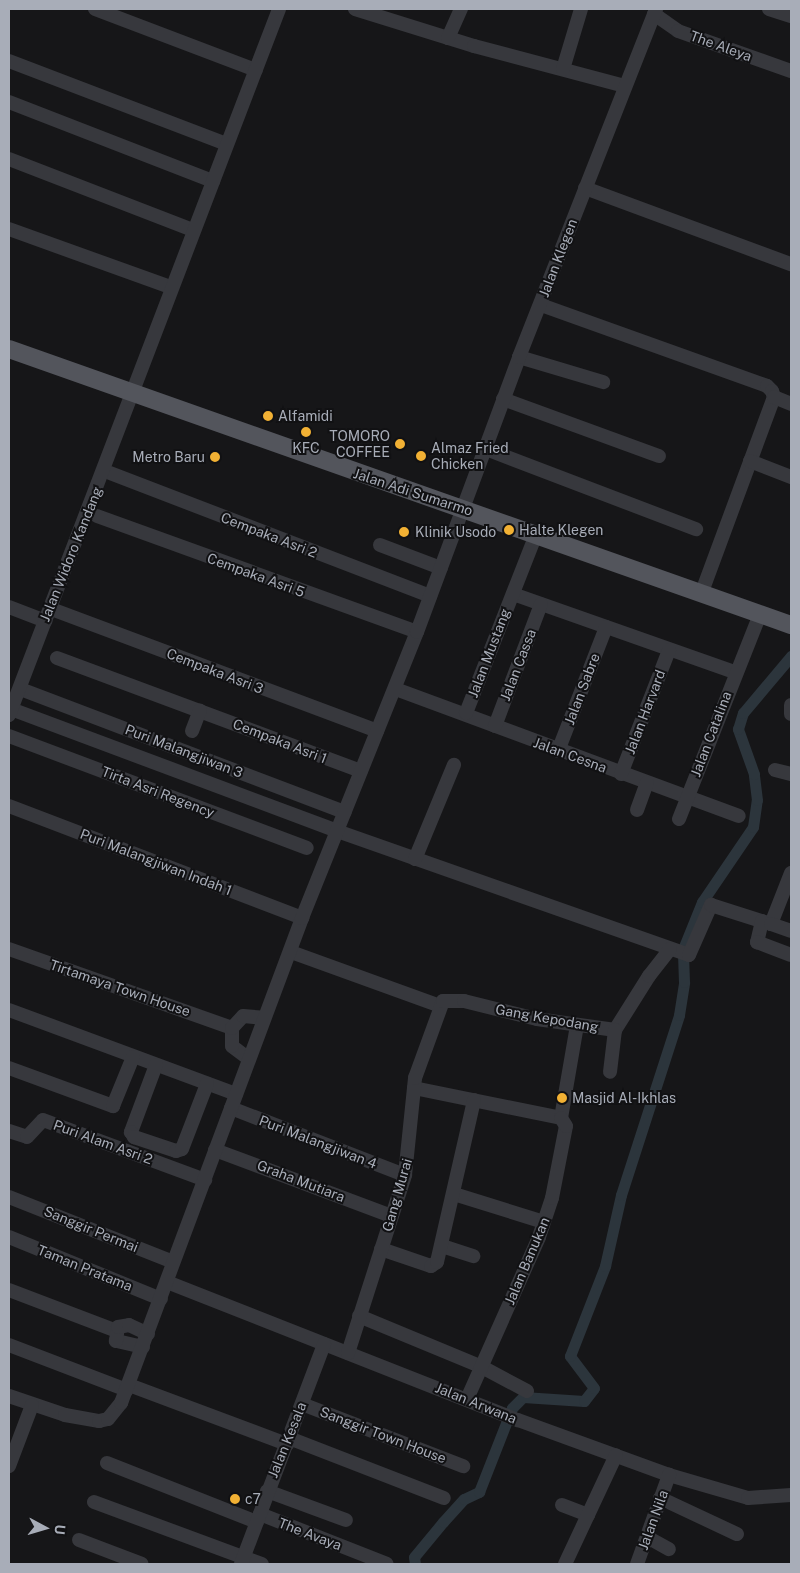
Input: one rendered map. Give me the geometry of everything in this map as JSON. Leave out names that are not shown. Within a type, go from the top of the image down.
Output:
[{"type":"main road","name":"Jalan Adi Sumarmo","points":[[9,349],[790,624]]},
{"type":"street","points":[[95,9],[256,70]]},
{"type":"street","name":"Jalan Widoro Kandang","points":[[10,712],[49,615],[170,288],[279,9]]},
{"type":"street","points":[[355,9],[375,13],[448,38],[624,86]]},
{"type":"street","points":[[448,38],[461,9]]},
{"type":"street","points":[[563,69],[581,9]]},
{"type":"street","points":[[769,9],[791,16]]},
{"type":"street","name":"The Aleya","points":[[655,12],[678,31],[791,71]]},
{"type":"street","name":"Jalan Klegen","points":[[9,1396],[32,1405],[99,1422],[116,1412],[128,1387],[205,1180],[214,1150],[291,952],[302,918],[441,568],[519,357],[624,86],[655,12]]},
{"type":"street","points":[[9,61],[226,144]]},
{"type":"street","points":[[9,102],[213,181]]},
{"type":"street","points":[[9,159],[193,230]]},
{"type":"street","points":[[585,188],[791,264]]},
{"type":"street","points":[[9,228],[170,288]]},
{"type":"street","points":[[541,304],[767,386],[774,397],[791,404]]},
{"type":"street","points":[[519,357],[602,382]]},
{"type":"street","points":[[701,594],[774,397]]},
{"type":"street","points":[[504,399],[659,456]]},
{"type":"street","points":[[486,450],[696,529]]},
{"type":"street","points":[[750,461],[791,477]]},
{"type":"street","name":"Cempaka Asri 2","points":[[110,473],[430,596]]},
{"type":"street","name":"Cempaka Asri 5","points":[[97,516],[416,632]]},
{"type":"street","name":"Jalan Mustang","points":[[466,713],[536,534]]},
{"type":"street","points":[[380,545],[441,568]]},
{"type":"street","points":[[513,594],[735,672]]},
{"type":"street","name":"Jalan Cassa","points":[[495,726],[541,604]]},
{"type":"street","name":"Cempaka Asri 3","points":[[9,607],[49,615],[377,731]]},
{"type":"street","name":"Jalan Catalina","points":[[679,820],[735,672],[760,614]]},
{"type":"street","name":"Jalan Sabre","points":[[558,751],[606,627]]},
{"type":"street","name":"Jalan Harvard","points":[[621,774],[669,650]]},
{"type":"street","name":"Cempaka Asri 1","points":[[58,658],[361,771]]},
{"type":"street","name":"Puri Malangjiwan 3","points":[[23,690],[345,812]]},
{"type":"street","name":"Jalan Cesna","points":[[401,691],[466,713],[558,751],[739,816]]},
{"type":"street","points":[[791,704],[791,714]]},
{"type":"street","points":[[192,731],[200,710]]},
{"type":"street","points":[[10,712],[337,831],[689,955],[711,905],[791,931]]},
{"type":"street","name":"Tirta Asri Regency","points":[[9,736],[307,848],[330,847]]},
{"type":"street","points":[[415,858],[454,765]]},
{"type":"street","points":[[775,770],[791,774]]},
{"type":"street","points":[[637,810],[647,783]]},
{"type":"street","name":"Puri Malangjiwan Indah 1","points":[[9,806],[302,918]]},
{"type":"street","name":"Tirta Asri Regency","points":[[307,848],[323,864]]},
{"type":"street","points":[[791,873],[757,942],[791,955]]},
{"type":"street","name":"Tirtamaya Town House","points":[[9,949],[232,1028]]},
{"type":"street","points":[[615,1030],[649,976],[672,950]]},
{"type":"street","points":[[291,952],[440,1006]]},
{"type":"street","name":"Gang Kepodang","points":[[440,1006],[449,999],[464,1001],[537,1019],[615,1030],[610,1072]]},
{"type":"street","name":"Gang Murai","points":[[348,1353],[405,1175],[412,1132],[414,1088],[420,1059],[440,1006]]},
{"type":"street","name":"Puri Malangjiwan 4","points":[[9,1010],[207,1084],[233,1101],[405,1175]]},
{"type":"street","points":[[249,1059],[232,1046],[232,1028],[244,1016],[264,1018]]},
{"type":"street","name":"Jalan Banukan","points":[[467,1399],[544,1222],[556,1184],[566,1126],[561,1118],[577,1024]]},
{"type":"street","points":[[9,1068],[113,1106],[133,1056]]},
{"type":"street","points":[[156,1064],[131,1132],[134,1137],[176,1151],[182,1149],[207,1084]]},
{"type":"street","points":[[414,1088],[561,1118]]},
{"type":"street","points":[[381,1249],[431,1266],[437,1262],[474,1100]]},
{"type":"street","name":"Puri Alam Asri 2","points":[[9,1131],[27,1137],[43,1120],[205,1180]]},
{"type":"street","name":"Graha Mutiara","points":[[214,1150],[386,1214]]},
{"type":"street","points":[[454,1194],[544,1222]]},
{"type":"street","name":"Sanggir Permai","points":[[9,1197],[173,1262]]},
{"type":"street","name":"Taman Pratama","points":[[9,1238],[161,1298]]},
{"type":"street","points":[[442,1246],[473,1256]]},
{"type":"street","name":"Jalan Arwana","points":[[167,1282],[518,1420],[669,1475],[748,1498],[791,1495]]},
{"type":"street","points":[[9,1290],[117,1330],[123,1324],[129,1325],[145,1341]]},
{"type":"street","points":[[359,1316],[482,1367],[527,1391]]},
{"type":"street","name":"Jalan Kesala","points":[[242,1561],[324,1344]]},
{"type":"street","points":[[9,1345],[288,1441],[444,1498]]},
{"type":"street","name":"Sanggir Town House","points":[[302,1404],[463,1466]]},
{"type":"street","points":[[9,1466],[32,1405]]},
{"type":"street","points":[[565,1564],[616,1455]]},
{"type":"street","name":"The Avaya","points":[[107,1463],[387,1564]]},
{"type":"street","name":"Jalan Nila","points":[[637,1564],[669,1475]]},
{"type":"street","points":[[267,1491],[346,1520]]},
{"type":"street","points":[[660,1498],[737,1534]]},
{"type":"street","points":[[94,1502],[242,1561],[262,1564]]},
{"type":"street","points":[[562,1505],[588,1514]]},
{"type":"street","points":[[647,1537],[669,1549]]},
{"type":"street","points":[[79,1540],[142,1564]]},
{"type":"waterway","points":[[415,1564],[414,1557],[443,1522],[464,1499],[479,1492],[512,1408],[523,1397],[584,1401],[594,1388],[570,1356],[605,1266],[621,1195],[679,1015],[684,982],[683,949],[702,902],[753,827],[757,800],[754,774],[738,729],[743,713],[791,656]]},
{"type":"place","name":"Alfamidi","points":[[268,416]]},
{"type":"place","name":"KFC","points":[[306,432]]},
{"type":"place","name":"TOMORO COFFEE","points":[[400,444]]},
{"type":"place","name":"Almaz Fried Chicken","points":[[421,456]]},
{"type":"place","name":"Metro Baru","points":[[215,457]]},
{"type":"place","name":"Halte Klegen","points":[[509,530]]},
{"type":"place","name":"Klinik Usodo","points":[[404,532]]},
{"type":"place","name":"Masjid Al-Ikhlas","points":[[562,1098]]},
{"type":"place","name":"c7","points":[[235,1499]]}]
